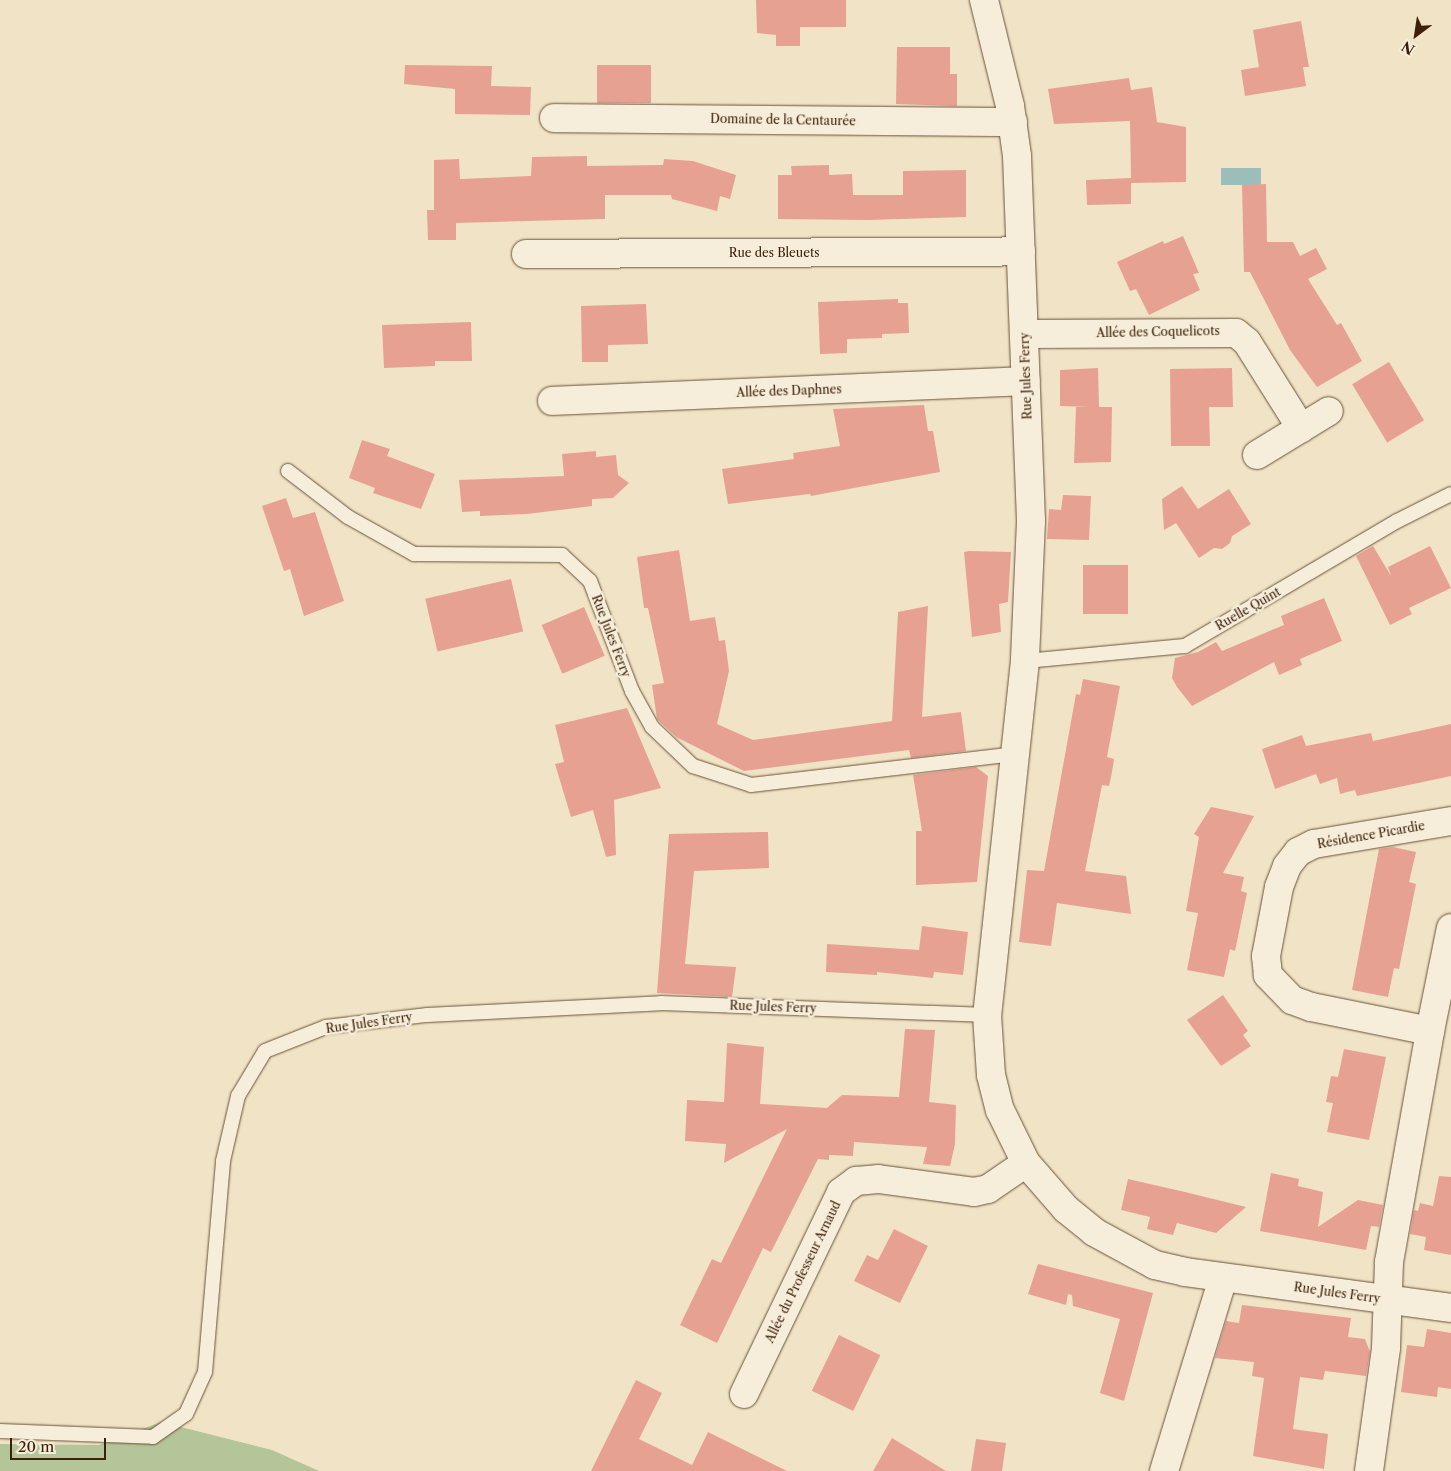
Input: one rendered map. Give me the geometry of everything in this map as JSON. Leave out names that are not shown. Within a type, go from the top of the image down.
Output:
[{"type":"street","name":"Rue Jules Ferry","points":[[984,0],[1013,122],[1021,251],[1032,564],[1016,754],[987,1015],[991,1075],[1000,1110],[1026,1163],[1066,1209],[1126,1251],[1155,1264],[1223,1278],[1451,1308]]},
{"type":"street","name":"Domaine de la Centaurée","points":[[554,118],[1013,122]]},
{"type":"street","name":"Rue des Bleuets","points":[[526,254],[1021,251]]},
{"type":"street","name":"Allée des Coquelicots","points":[[1024,334],[1236,332],[1247,342],[1301,428]]},
{"type":"street","name":"Allée des Daphnes","points":[[552,401],[1026,381]]},
{"type":"street","points":[[1257,455],[1329,411]]},
{"type":"street","name":"Résidence Picardie","points":[[1430,1031],[1311,1007],[1292,1000],[1268,975],[1266,956],[1279,887],[1287,866],[1298,852],[1314,844],[1451,821]]},
{"type":"street","points":[[1369,1471],[1386,1348],[1389,1262],[1430,1031],[1451,928]]},
{"type":"street","name":"Allée du Professeur Arnaud","points":[[744,1394],[841,1192],[856,1181],[878,1179],[974,1192],[988,1189],[1026,1163]]},
{"type":"street","points":[[1164,1471],[1223,1278]]},
{"type":"lane","name":"Rue Jules Ferry","points":[[288,471],[348,517],[414,554],[562,555],[590,581],[632,692],[652,727],[693,766],[751,786],[1016,754]]},
{"type":"lane","name":"Ruelle Quint","points":[[1025,661],[1185,646],[1397,521],[1451,494]]},
{"type":"lane","name":"Rue Jules Ferry","points":[[0,1432],[153,1437],[186,1414],[205,1372],[223,1161],[238,1096],[265,1051],[326,1027],[427,1015],[661,1003],[987,1015]]},
{"type":"green space","points":[[161,1422],[272,1450],[319,1471],[0,1471],[0,1444],[99,1445]]},
{"type":"water","points":[[1221,168],[1261,168],[1261,185],[1221,185]]},
{"type":"building","points":[[756,0],[846,0],[846,27],[800,27],[800,46],[776,46],[776,35],[757,33]]},
{"type":"building","points":[[1301,21],[1309,67],[1303,67],[1306,86],[1245,96],[1241,70],[1259,67],[1253,30]]},
{"type":"building","points":[[897,47],[950,47],[950,74],[957,74],[957,106],[896,104]]},
{"type":"building","points":[[405,65],[492,66],[491,86],[531,87],[530,115],[455,114],[455,89],[404,84]]},
{"type":"building","points":[[597,65],[651,65],[651,103],[597,103]]},
{"type":"building","points":[[1129,78],[1131,90],[1152,87],[1157,122],[1186,127],[1186,182],[1131,183],[1131,204],[1087,205],[1086,180],[1131,178],[1130,121],[1054,124],[1048,89]]},
{"type":"building","points":[[587,156],[587,166],[663,165],[664,159],[693,161],[736,175],[730,199],[720,196],[717,211],[672,199],[671,195],[605,195],[605,219],[456,223],[456,240],[428,240],[427,210],[434,210],[434,160],[459,159],[460,179],[531,176],[532,157]]},
{"type":"building","points":[[829,165],[829,175],[852,174],[853,195],[903,195],[903,171],[966,170],[966,217],[868,220],[778,219],[778,175],[792,175],[791,166]]},
{"type":"building","points":[[1266,184],[1267,242],[1293,242],[1300,256],[1316,248],[1327,269],[1308,279],[1337,325],[1341,323],[1362,361],[1317,387],[1290,350],[1250,272],[1244,272],[1242,185]]},
{"type":"building","points":[[1183,236],[1199,273],[1193,274],[1200,290],[1149,315],[1136,289],[1130,291],[1117,262],[1163,241],[1164,244]]},
{"type":"building","points":[[898,299],[898,303],[908,303],[909,333],[882,334],[882,338],[847,339],[847,353],[820,354],[818,302]]},
{"type":"building","points":[[646,304],[648,344],[608,345],[608,362],[582,362],[581,306]]},
{"type":"building","points":[[471,322],[472,361],[435,361],[435,366],[384,368],[382,325]]},
{"type":"building","points":[[1389,362],[1424,420],[1387,442],[1352,384]]},
{"type":"building","points":[[1098,368],[1099,407],[1112,407],[1111,462],[1074,463],[1076,407],[1091,407],[1060,406],[1060,370]]},
{"type":"building","points":[[1232,368],[1233,407],[1209,407],[1210,446],[1171,446],[1170,369]]},
{"type":"building","points":[[924,405],[928,431],[933,431],[940,472],[811,496],[810,494],[728,504],[722,469],[794,459],[793,453],[840,446],[833,409]]},
{"type":"building","points":[[362,440],[390,449],[387,456],[435,474],[421,509],[373,493],[375,488],[349,478]]},
{"type":"building","points":[[596,451],[596,457],[616,455],[618,475],[629,483],[613,498],[592,499],[592,506],[527,514],[480,516],[480,511],[462,512],[459,480],[564,476],[562,454]]},
{"type":"building","points":[[1182,486],[1198,509],[1229,489],[1251,524],[1232,536],[1230,543],[1222,549],[1214,548],[1199,558],[1176,523],[1164,530],[1162,499]]},
{"type":"building","points":[[1063,495],[1091,496],[1089,540],[1047,539],[1049,509],[1061,510]]},
{"type":"building","points":[[286,498],[293,518],[315,512],[344,601],[304,616],[290,569],[284,571],[262,506]]},
{"type":"building","points":[[1373,546],[1391,576],[1388,567],[1430,546],[1451,588],[1409,608],[1412,614],[1390,625],[1356,556]]},
{"type":"building","points":[[679,550],[690,621],[715,617],[719,641],[725,640],[729,671],[717,724],[753,740],[892,721],[898,612],[928,606],[922,717],[961,712],[966,751],[911,758],[909,750],[744,771],[676,737],[657,719],[652,685],[664,683],[648,608],[644,608],[637,557]]},
{"type":"building","points":[[964,552],[1011,552],[1008,602],[999,604],[1001,632],[972,637]]},
{"type":"building","points":[[1083,565],[1128,565],[1128,614],[1083,614]]},
{"type":"building","points":[[511,579],[523,632],[437,651],[425,599]]},
{"type":"building","points":[[1324,598],[1342,641],[1300,659],[1302,665],[1279,675],[1274,662],[1192,706],[1177,687],[1172,678],[1175,658],[1198,652],[1216,642],[1222,651],[1284,625],[1281,616]]},
{"type":"building","points":[[584,607],[605,656],[562,674],[542,625]]},
{"type":"building","points":[[1083,679],[1120,686],[1107,757],[1114,759],[1112,772],[1109,786],[1102,785],[1085,871],[1126,876],[1131,914],[1057,903],[1051,946],[1019,942],[1027,870],[1044,871],[1076,694],[1080,695]]},
{"type":"building","points":[[627,708],[661,788],[614,800],[616,855],[606,857],[593,810],[571,817],[555,764],[564,762],[555,725]]},
{"type":"building","points":[[1451,724],[1451,776],[1357,796],[1355,790],[1340,794],[1337,778],[1320,784],[1316,774],[1275,789],[1262,749],[1302,735],[1306,746],[1371,733],[1373,741]]},
{"type":"building","points":[[976,767],[988,776],[977,882],[916,885],[916,831],[922,831],[913,775]]},
{"type":"building","points":[[1211,807],[1254,816],[1223,873],[1244,877],[1241,891],[1247,893],[1235,951],[1230,949],[1224,977],[1187,970],[1198,913],[1186,911],[1199,837],[1194,834]]},
{"type":"building","points":[[768,832],[769,868],[694,871],[685,964],[736,967],[732,997],[657,993],[669,834]]},
{"type":"building","points":[[1393,847],[1416,852],[1409,882],[1416,884],[1399,969],[1394,968],[1388,997],[1352,990],[1379,849]]},
{"type":"building","points":[[922,926],[968,932],[963,975],[934,972],[933,978],[877,972],[877,975],[826,972],[827,944],[919,950]]},
{"type":"building","points":[[1223,995],[1248,1031],[1243,1035],[1251,1046],[1221,1066],[1187,1020]]},
{"type":"building","points":[[905,1029],[935,1030],[929,1102],[956,1105],[955,1144],[950,1166],[923,1164],[927,1147],[854,1142],[853,1156],[829,1155],[829,1160],[818,1159],[771,1252],[763,1248],[717,1343],[680,1325],[712,1259],[721,1263],[787,1129],[724,1163],[726,1144],[685,1141],[687,1100],[724,1102],[727,1043],[764,1047],[760,1104],[827,1108],[842,1095],[899,1097]]},
{"type":"building","points":[[1344,1049],[1386,1057],[1369,1140],[1327,1132],[1333,1103],[1326,1102],[1331,1076],[1338,1077]]},
{"type":"building","points":[[1271,1173],[1299,1179],[1298,1186],[1323,1192],[1318,1227],[1358,1200],[1383,1205],[1379,1227],[1371,1226],[1366,1250],[1260,1231]]},
{"type":"building","points":[[1439,1176],[1451,1177],[1451,1255],[1424,1250],[1426,1237],[1410,1234],[1414,1210],[1418,1211],[1420,1203],[1433,1206]]},
{"type":"building","points":[[1128,1179],[1246,1207],[1216,1233],[1177,1223],[1173,1235],[1147,1229],[1150,1217],[1121,1210]]},
{"type":"building","points":[[894,1229],[928,1246],[900,1303],[854,1281],[867,1255],[878,1260]]},
{"type":"building","points":[[1038,1264],[1153,1293],[1124,1401],[1100,1393],[1120,1319],[1073,1306],[1072,1295],[1068,1294],[1066,1305],[1028,1294]]},
{"type":"building","points":[[1242,1305],[1351,1318],[1348,1337],[1365,1339],[1370,1352],[1366,1376],[1325,1371],[1323,1380],[1300,1377],[1293,1429],[1328,1434],[1324,1469],[1253,1456],[1264,1378],[1252,1376],[1254,1362],[1215,1358],[1226,1321],[1239,1323]]},
{"type":"building","points":[[1427,1329],[1451,1333],[1451,1389],[1438,1387],[1437,1397],[1401,1392],[1407,1345],[1424,1347]]},
{"type":"building","points":[[839,1335],[880,1355],[853,1411],[812,1391]]},
{"type":"building","points":[[636,1380],[662,1393],[639,1439],[692,1465],[708,1432],[787,1471],[591,1471]]},
{"type":"building","points":[[892,1438],[946,1471],[873,1471]]},
{"type":"building","points":[[976,1439],[1006,1443],[1002,1471],[971,1471]]}]
